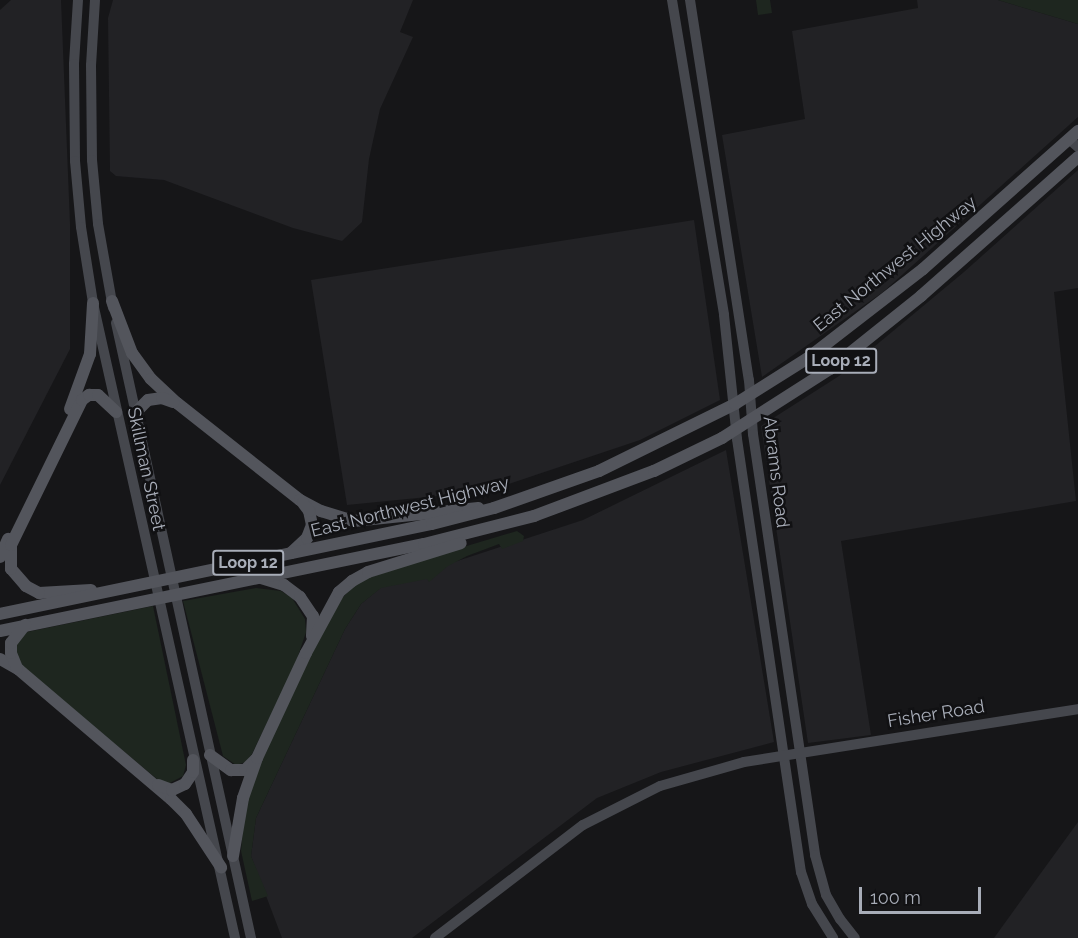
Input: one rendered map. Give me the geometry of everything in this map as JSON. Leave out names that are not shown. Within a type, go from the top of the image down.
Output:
[{"type":"main road","name":"Skillman Street","points":[[78,0],[74,64],[74,118],[78,196],[93,303],[194,760],[221,867],[235,938]]},
{"type":"main road","name":"Skillman Street","points":[[95,0],[91,65],[91,130],[96,205],[112,302],[164,550],[251,938]]},
{"type":"main road","name":"Abrams Road","points":[[672,0],[712,246],[735,404],[736,430],[801,872],[812,904],[833,937]]},
{"type":"main road","name":"Abrams Road","points":[[690,0],[750,396],[798,752],[822,884],[833,908],[855,938]]},
{"type":"main road","points":[[74,64],[91,65]]},
{"type":"main road","points":[[689,112],[707,109]]},
{"type":"main road","name":"East Northwest Highway","points":[[0,614],[432,524],[494,508],[599,471],[750,396],[831,341],[953,243],[1075,139]]},
{"type":"main road","name":"East Northwest Highway","points":[[0,631],[424,544],[528,517],[637,478],[752,421],[844,358],[965,257],[1078,156]]},
{"type":"main road","points":[[953,243],[965,257]]},
{"type":"main road","points":[[712,246],[727,244]]},
{"type":"main road","points":[[112,302],[136,359],[151,379],[177,403],[300,500],[309,511],[312,525],[307,538],[289,555]]},
{"type":"main road","points":[[0,557],[51,451],[86,371],[92,337],[93,303]]},
{"type":"main road","points":[[108,591],[77,589],[39,593],[26,586],[11,568],[11,545],[82,400],[89,395],[98,395],[116,412]]},
{"type":"main road","points":[[137,424],[138,410],[148,400],[162,398],[177,403]]},
{"type":"main road","points":[[522,498],[528,517]]},
{"type":"main road","points":[[300,500],[341,519],[354,521],[463,508],[494,508]]},
{"type":"main road","points":[[232,856],[243,798],[257,758],[306,653],[339,592],[352,580],[382,567],[469,540],[488,528]]},
{"type":"main road","points":[[257,577],[284,585],[307,604],[313,616],[314,626],[306,653]]},
{"type":"main road","points":[[18,669],[10,650],[15,637],[25,625]]},
{"type":"main road","points":[[0,659],[18,669],[186,814],[221,867]]},
{"type":"main road","name":"Fisher Road","points":[[435,938],[552,846],[623,803],[692,776],[784,754],[1078,709]]},
{"type":"main road","points":[[210,755],[236,771],[245,770],[257,758]]},
{"type":"main road","points":[[147,778],[163,788],[179,788],[190,778],[194,760]]},
{"type":"main road","points":[[231,917],[245,912]]},
{"type":"main road","points":[[833,937],[846,928]]},
{"type":"shaded area","points":[[11,0],[61,0],[70,224],[70,349],[0,485],[0,10]]},
{"type":"shaded area","points":[[113,0],[413,0],[400,32],[413,37],[380,109],[369,159],[362,222],[342,241],[293,228],[164,180],[116,176],[110,171],[108,18]]},
{"type":"shaded area","points":[[756,0],[770,0],[772,13],[758,15]]},
{"type":"shaded area","points":[[917,0],[998,0],[1078,24],[1078,117],[883,292],[762,377],[722,135],[805,119],[792,31],[918,8]]},
{"type":"shaded area","points":[[998,0],[1078,0],[1078,24]]},
{"type":"shaded area","points":[[1078,170],[1078,288],[1054,292],[1076,501],[841,541],[871,735],[808,743],[761,426],[839,376],[964,272]]},
{"type":"shaded area","points":[[694,220],[720,400],[640,440],[488,491],[347,505],[311,280]]},
{"type":"shaded area","points":[[726,450],[774,742],[661,772],[597,798],[412,938],[282,938],[251,856],[256,818],[345,629],[361,604],[384,585],[583,520]]},
{"type":"shaded area","points":[[517,531],[524,536],[523,541],[502,549],[499,544],[467,556],[448,566],[429,582],[427,579],[381,588],[361,604],[345,629],[256,818],[251,856],[268,896],[252,901],[241,851],[244,816],[251,780],[334,606],[358,582],[400,566]]},
{"type":"shaded area","points":[[256,588],[281,591],[292,598],[305,619],[306,632],[295,665],[252,754],[246,762],[236,765],[223,756],[183,601]]},
{"type":"shaded area","points":[[153,606],[186,765],[183,776],[168,784],[157,779],[19,664],[14,643],[27,632]]},
{"type":"shaded area","points":[[1078,822],[1078,938],[994,938],[1038,877]]}]
